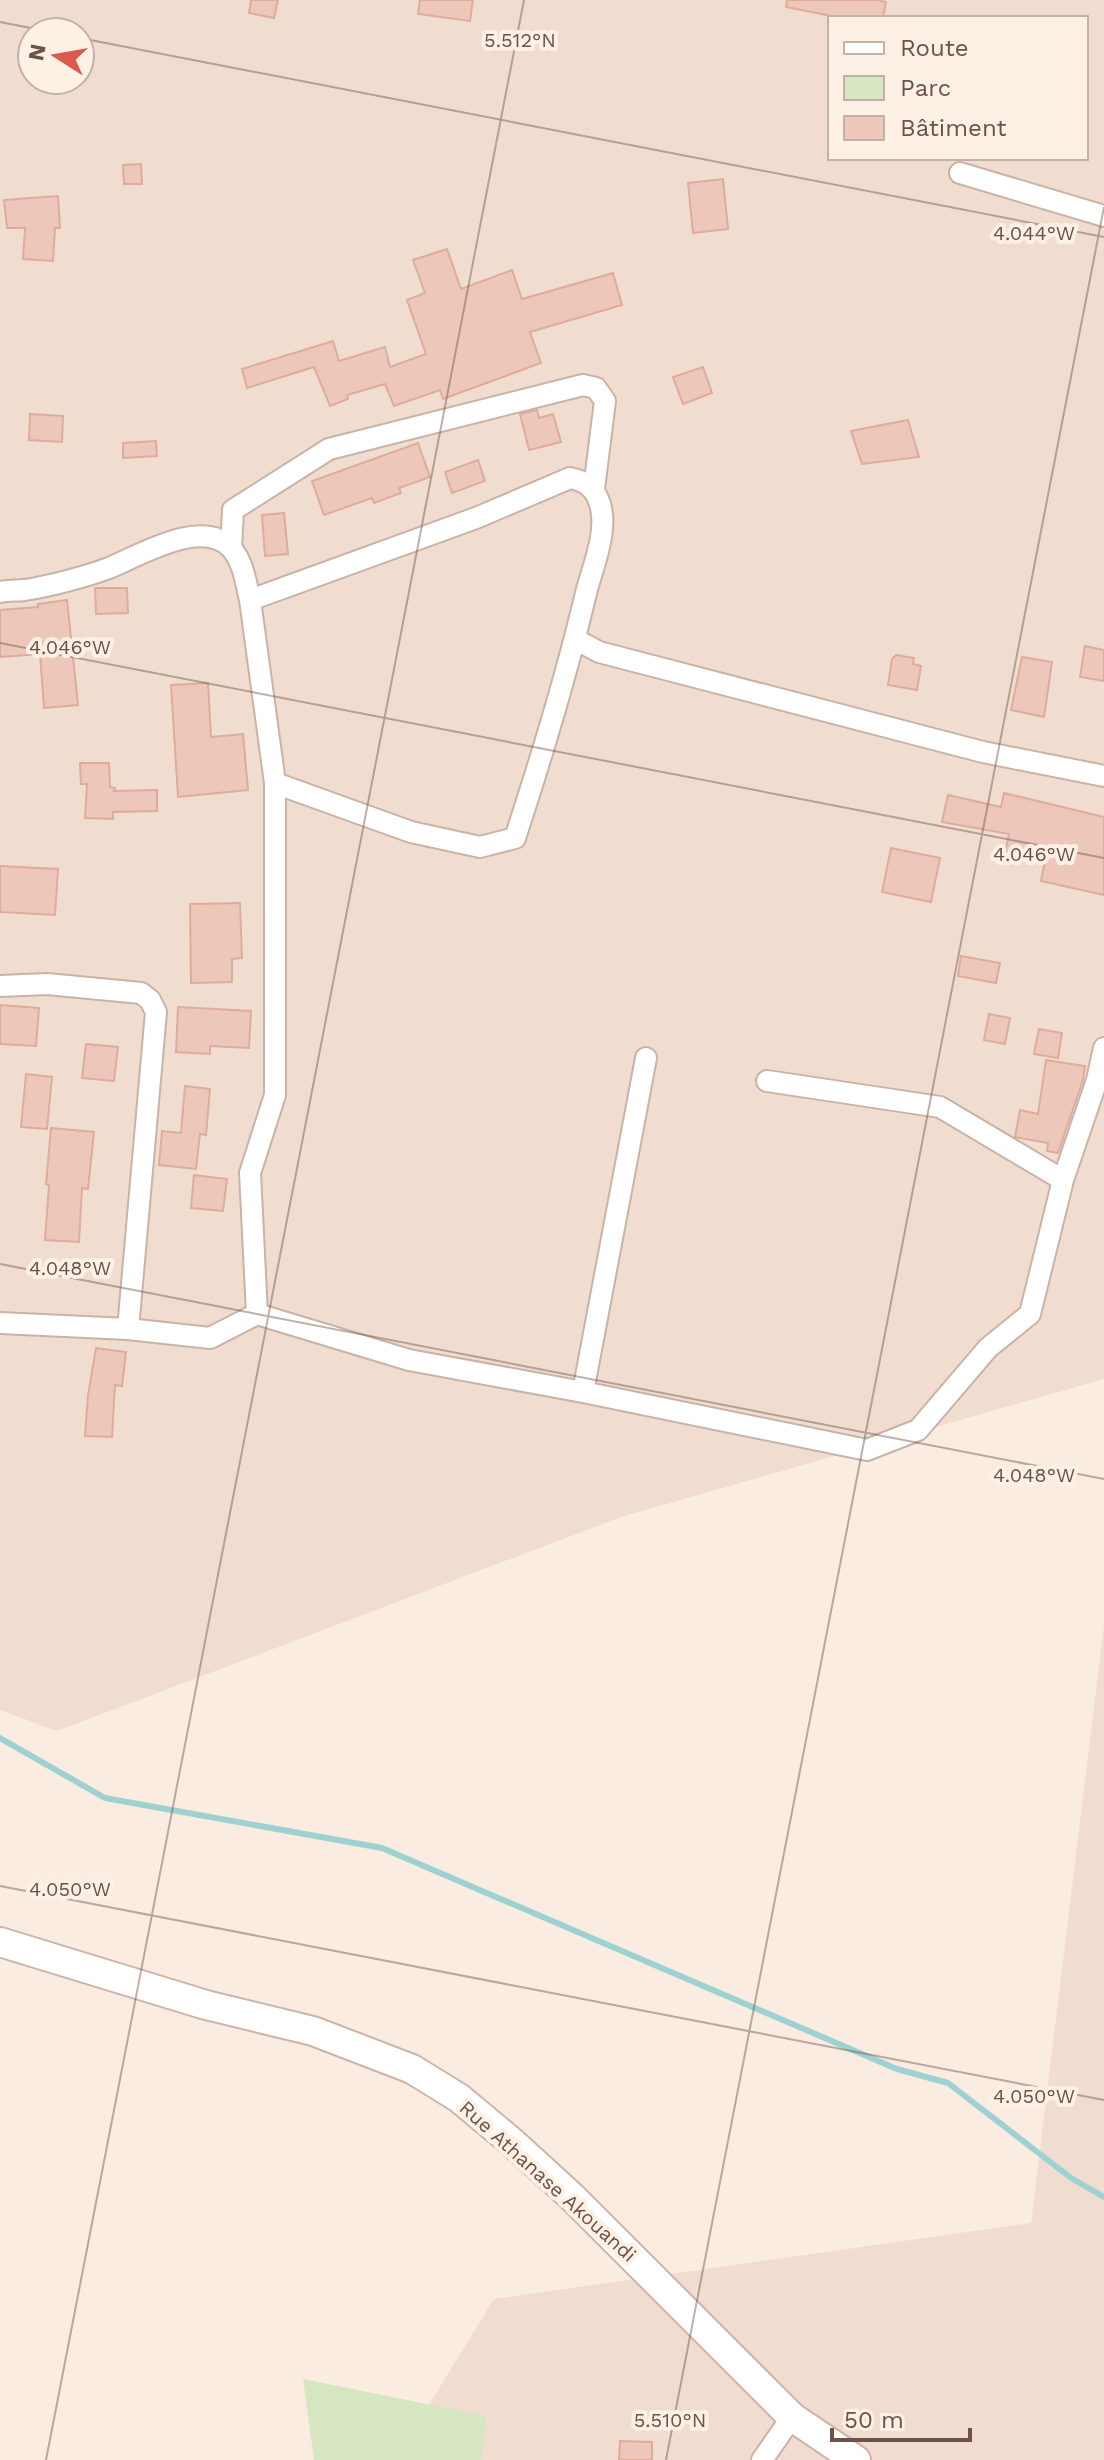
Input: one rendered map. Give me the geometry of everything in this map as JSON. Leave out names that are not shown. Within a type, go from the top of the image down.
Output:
[{"type":"street","points":[[960,173],[1104,216]]},
{"type":"street","points":[[231,548],[233,510],[329,449],[583,385],[596,388],[605,401],[594,489]]},
{"type":"street","points":[[250,600],[476,518],[570,478],[583,480],[594,489],[601,506],[601,534],[575,639],[515,838],[480,847],[411,832],[275,783]]},
{"type":"street","points":[[0,592],[24,590],[108,568],[152,547],[201,536],[218,539],[231,548],[243,571],[250,600],[275,783],[275,1095],[250,1173],[257,1314]]},
{"type":"street","points":[[575,639],[599,652],[953,744],[1104,776]]},
{"type":"street","points":[[0,986],[47,984],[141,993],[150,1000],[156,1012],[128,1329]]},
{"type":"street","points":[[0,1323],[128,1329],[210,1338],[257,1314],[409,1360],[867,1450],[918,1430],[988,1348],[1030,1314],[1063,1180],[1097,1080],[1104,1048]]},
{"type":"street","points":[[583,1392],[646,1058]]},
{"type":"street","points":[[767,1081],[940,1107],[1063,1180]]},
{"type":"street","name":"Rue Athanase Akouandi","points":[[0,1942],[206,2005],[313,2031],[412,2069],[459,2098],[571,2196],[792,2417],[856,2460]]},
{"type":"street","points":[[762,2460],[792,2417]]},
{"type":"shaded area","points":[[0,0],[1104,0],[1104,1379],[621,1517],[57,1731],[0,1710]]},
{"type":"shaded area","points":[[1104,1625],[1104,2460],[395,2460],[494,2299],[1031,2223]]},
{"type":"green space","points":[[303,2379],[486,2416],[481,2460],[314,2460]]},
{"type":"building","points":[[251,0],[278,0],[274,18],[249,13]]},
{"type":"building","points":[[420,0],[473,0],[470,21],[418,14]]},
{"type":"building","points":[[787,0],[886,2],[883,16],[831,16],[786,7]]},
{"type":"building","points":[[141,164],[142,184],[124,184],[123,165]]},
{"type":"building","points":[[723,179],[728,229],[693,233],[688,183]]},
{"type":"building","points":[[58,196],[60,228],[55,228],[53,261],[23,259],[25,228],[7,228],[4,200]]},
{"type":"building","points":[[447,249],[461,289],[512,270],[522,299],[613,273],[622,305],[530,332],[541,363],[443,399],[440,390],[394,406],[385,384],[347,395],[348,399],[330,406],[314,367],[247,388],[242,369],[333,341],[339,361],[385,347],[390,367],[426,354],[407,300],[425,293],[413,260]]},
{"type":"building","points":[[703,367],[712,393],[683,404],[673,377]]},
{"type":"building","points":[[537,410],[539,418],[553,414],[561,442],[529,450],[520,414]]},
{"type":"building","points":[[30,414],[63,416],[62,442],[29,440]]},
{"type":"building","points":[[908,420],[919,457],[862,464],[851,431]]},
{"type":"building","points":[[156,441],[157,456],[123,458],[123,443]]},
{"type":"building","points":[[418,443],[430,477],[399,488],[401,493],[374,503],[372,498],[324,515],[312,481]]},
{"type":"building","points":[[478,460],[485,481],[452,493],[445,472]]},
{"type":"building","points":[[284,513],[288,554],[265,556],[262,515]]},
{"type":"building","points":[[95,588],[127,588],[128,613],[96,614]]},
{"type":"building","points":[[67,600],[78,705],[44,708],[40,654],[0,657],[0,610],[38,607],[38,604]]},
{"type":"building","points":[[1085,646],[1104,650],[1104,681],[1080,677]]},
{"type":"building","points":[[896,655],[914,658],[913,664],[921,666],[917,690],[888,685],[892,659]]},
{"type":"building","points":[[1022,657],[1052,662],[1044,717],[1011,710]]},
{"type":"building","points":[[208,683],[211,737],[243,734],[248,790],[178,797],[171,685]]},
{"type":"building","points":[[80,763],[109,763],[110,787],[115,788],[114,791],[157,790],[157,811],[113,812],[113,819],[85,818],[87,784],[81,784]]},
{"type":"building","points":[[1004,793],[1104,817],[1104,895],[1041,881],[1045,861],[1005,852],[1009,834],[942,822],[948,795],[1001,807]]},
{"type":"building","points":[[891,848],[940,858],[931,902],[882,892]]},
{"type":"building","points":[[0,866],[58,869],[55,915],[0,912]]},
{"type":"building","points":[[240,903],[242,958],[232,959],[232,982],[191,983],[190,904]]},
{"type":"building","points":[[961,956],[1000,963],[996,983],[958,976]]},
{"type":"building","points":[[0,1005],[39,1008],[36,1046],[0,1044]]},
{"type":"building","points":[[178,1007],[251,1011],[249,1048],[210,1046],[210,1054],[176,1052]]},
{"type":"building","points":[[989,1014],[1010,1018],[1005,1044],[984,1040]]},
{"type":"building","points":[[1039,1029],[1062,1033],[1058,1058],[1034,1054]]},
{"type":"building","points":[[86,1044],[118,1047],[114,1081],[82,1078]]},
{"type":"building","points":[[1046,1060],[1085,1066],[1058,1153],[1047,1151],[1048,1143],[1015,1137],[1020,1110],[1038,1114]]},
{"type":"building","points":[[26,1074],[52,1077],[47,1129],[21,1127]]},
{"type":"building","points":[[185,1086],[210,1089],[206,1135],[200,1134],[196,1169],[159,1165],[162,1131],[181,1133]]},
{"type":"building","points":[[51,1128],[94,1132],[88,1189],[82,1188],[79,1242],[45,1240]]},
{"type":"building","points":[[194,1175],[227,1179],[223,1211],[191,1208]]},
{"type":"building","points":[[96,1348],[126,1352],[122,1386],[115,1385],[112,1437],[85,1436]]},
{"type":"building","points":[[620,2441],[652,2442],[652,2460],[619,2460]]},
{"type":"waterway","points":[[0,1738],[105,1798],[382,1848],[897,2069],[948,2083],[1071,2178],[1104,2197]]}]
